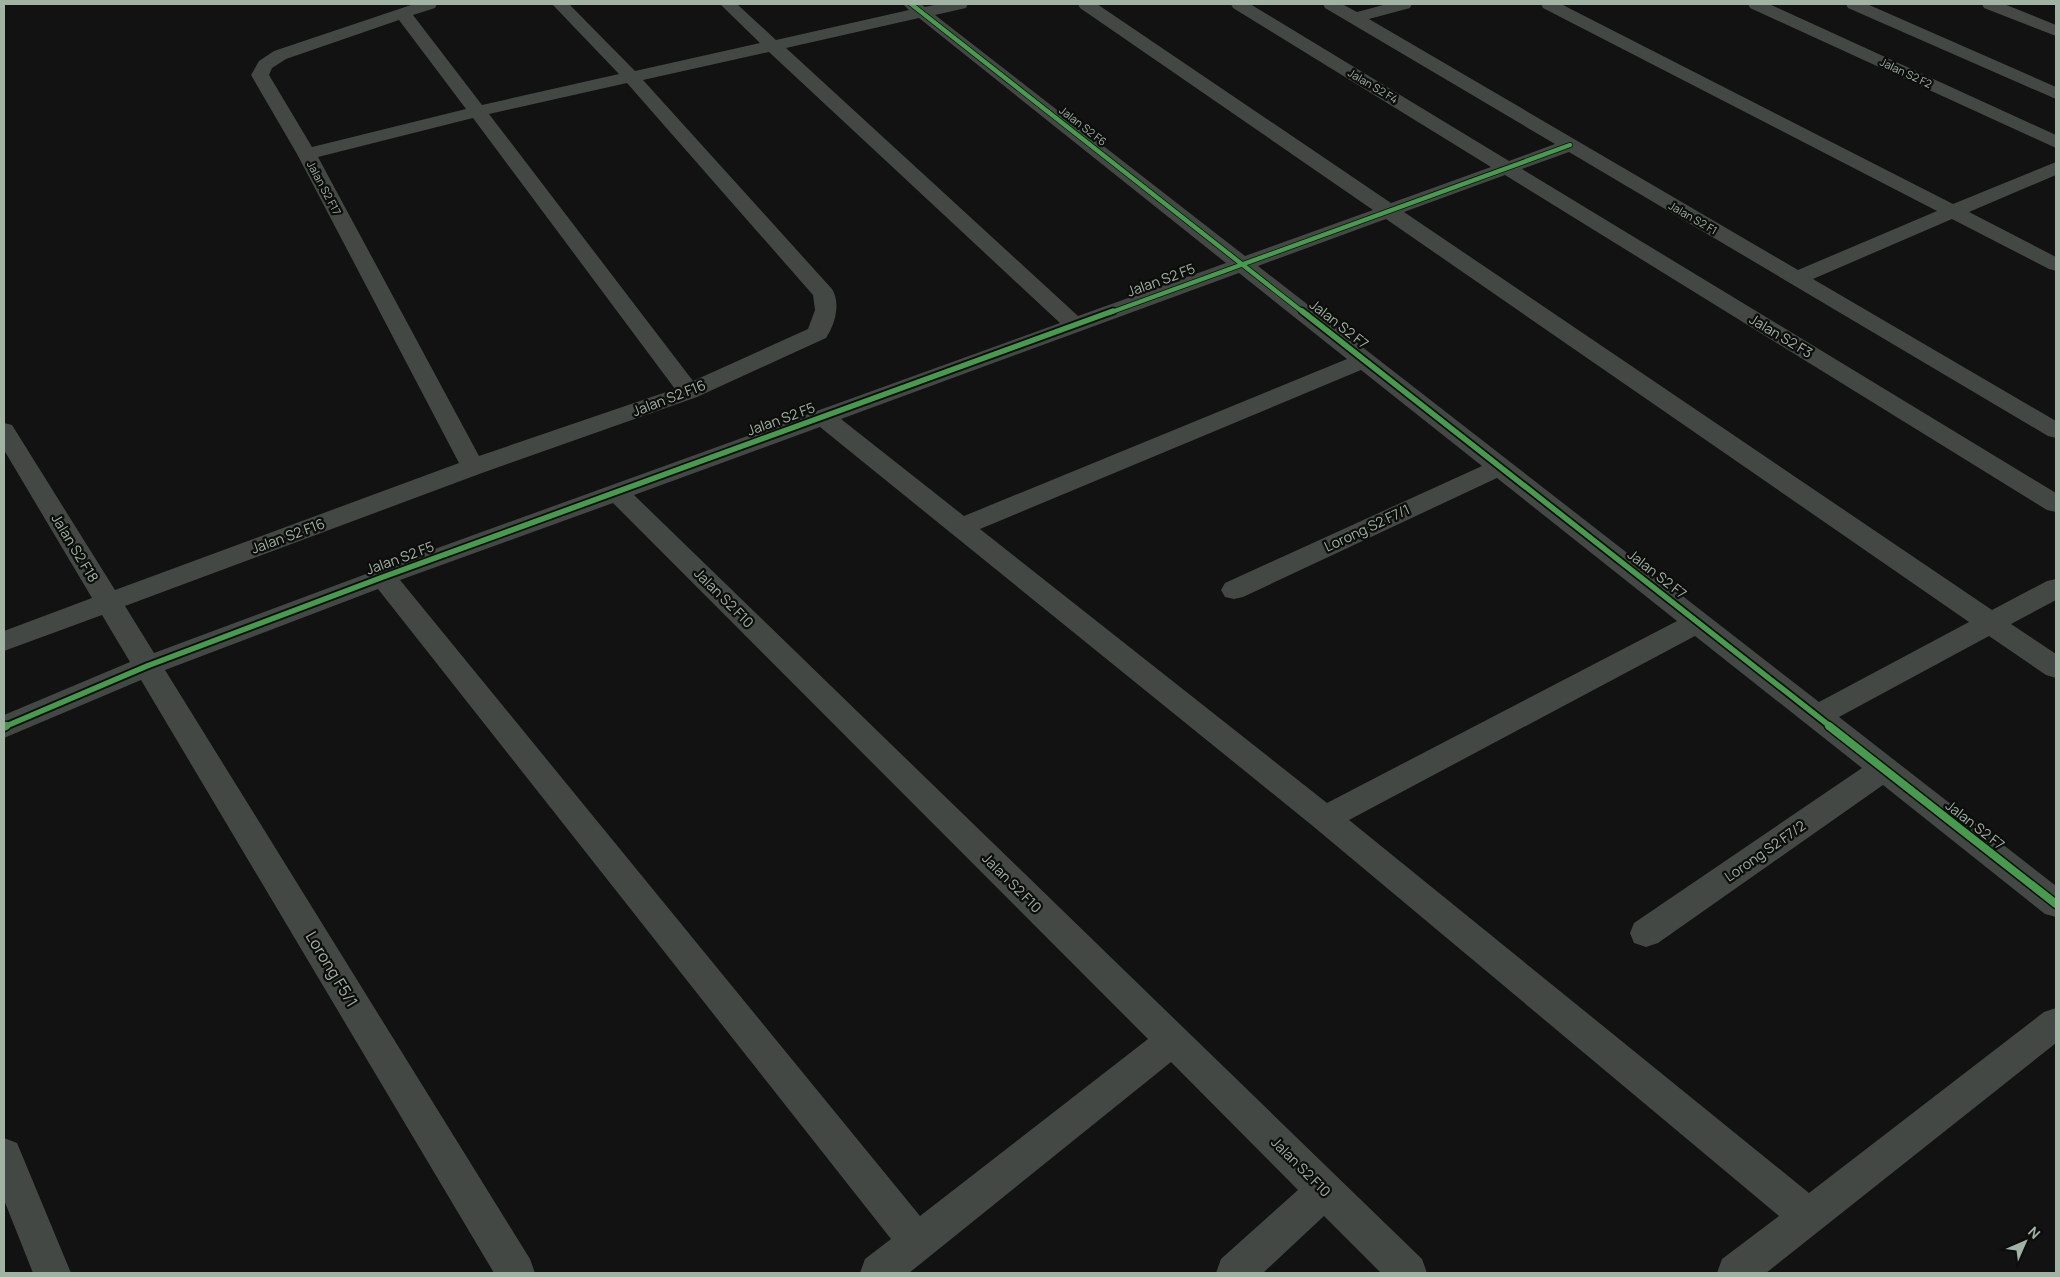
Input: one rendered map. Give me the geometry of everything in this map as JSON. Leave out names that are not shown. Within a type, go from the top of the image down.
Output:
[{"type":"main road","points":[[1990,4],[2056,32]]},
{"type":"street","name":"Jalan S2 F17","points":[[429,4],[280,55],[265,65],[260,75],[307,154],[473,467]]},
{"type":"street","name":"Jalan S2 F16","points":[[4,642],[473,467],[689,392],[818,333],[826,310],[824,294],[631,77],[560,4]]},
{"type":"street","points":[[728,4],[1075,325]]},
{"type":"street","points":[[307,154],[478,111],[772,44],[917,8],[960,4]]},
{"type":"street","points":[[1086,4],[2056,668]]},
{"type":"street","name":"Jalan S2 F4","points":[[1238,4],[1507,168]]},
{"type":"street","name":"Jalan S2 F1","points":[[1331,4],[2056,431]]},
{"type":"street","points":[[1355,18],[1404,4]]},
{"type":"street","points":[[1549,4],[2056,264]]},
{"type":"street","name":"Jalan S2 F2","points":[[1756,4],[2056,142]]},
{"type":"street","points":[[1854,4],[2056,94]]},
{"type":"street","name":"Jalan S2 F6","points":[[917,8],[1242,264]]},
{"type":"street","points":[[403,13],[689,392]]},
{"type":"street","name":"Jalan S2 F5","points":[[4,727],[147,666],[383,577],[1570,145]]},
{"type":"street","name":"Jalan S2 F3","points":[[1507,168],[2056,504]]},
{"type":"street","points":[[1797,278],[2056,168]]},
{"type":"street","name":"Jalan S2 F7","points":[[1242,264],[2056,904]]},
{"type":"street","points":[[962,526],[1364,360]]},
{"type":"street","points":[[823,417],[962,526],[1325,818],[1810,1217]]},
{"type":"street","name":"Jalan S2 F18","points":[[4,430],[147,666]]},
{"type":"street","name":"Lorong S2 F7/1","points":[[1234,590],[1500,467]]},
{"type":"street","name":"Jalan S2 F10","points":[[616,492],[1408,1273]]},
{"type":"street","points":[[383,577],[917,1242]]},
{"type":"street","points":[[1818,716],[2056,588]]},
{"type":"street","points":[[1325,818],[1698,622]]},
{"type":"street","name":"Lorong F5/1","points":[[147,666],[516,1273]]},
{"type":"street","name":"Lorong S2 F7/2","points":[[1646,933],[1884,769]]},
{"type":"street","points":[[1736,1273],[2056,1023]]},
{"type":"street","points":[[878,1273],[1172,1040]]},
{"type":"street","points":[[4,1155],[52,1273]]},
{"type":"street","points":[[1236,1273],[1325,1191]]},
{"type":"cycle path","points":[[911,4],[2056,904]]},
{"type":"cycle path","points":[[4,727],[147,666],[383,577],[1570,145]]}]
